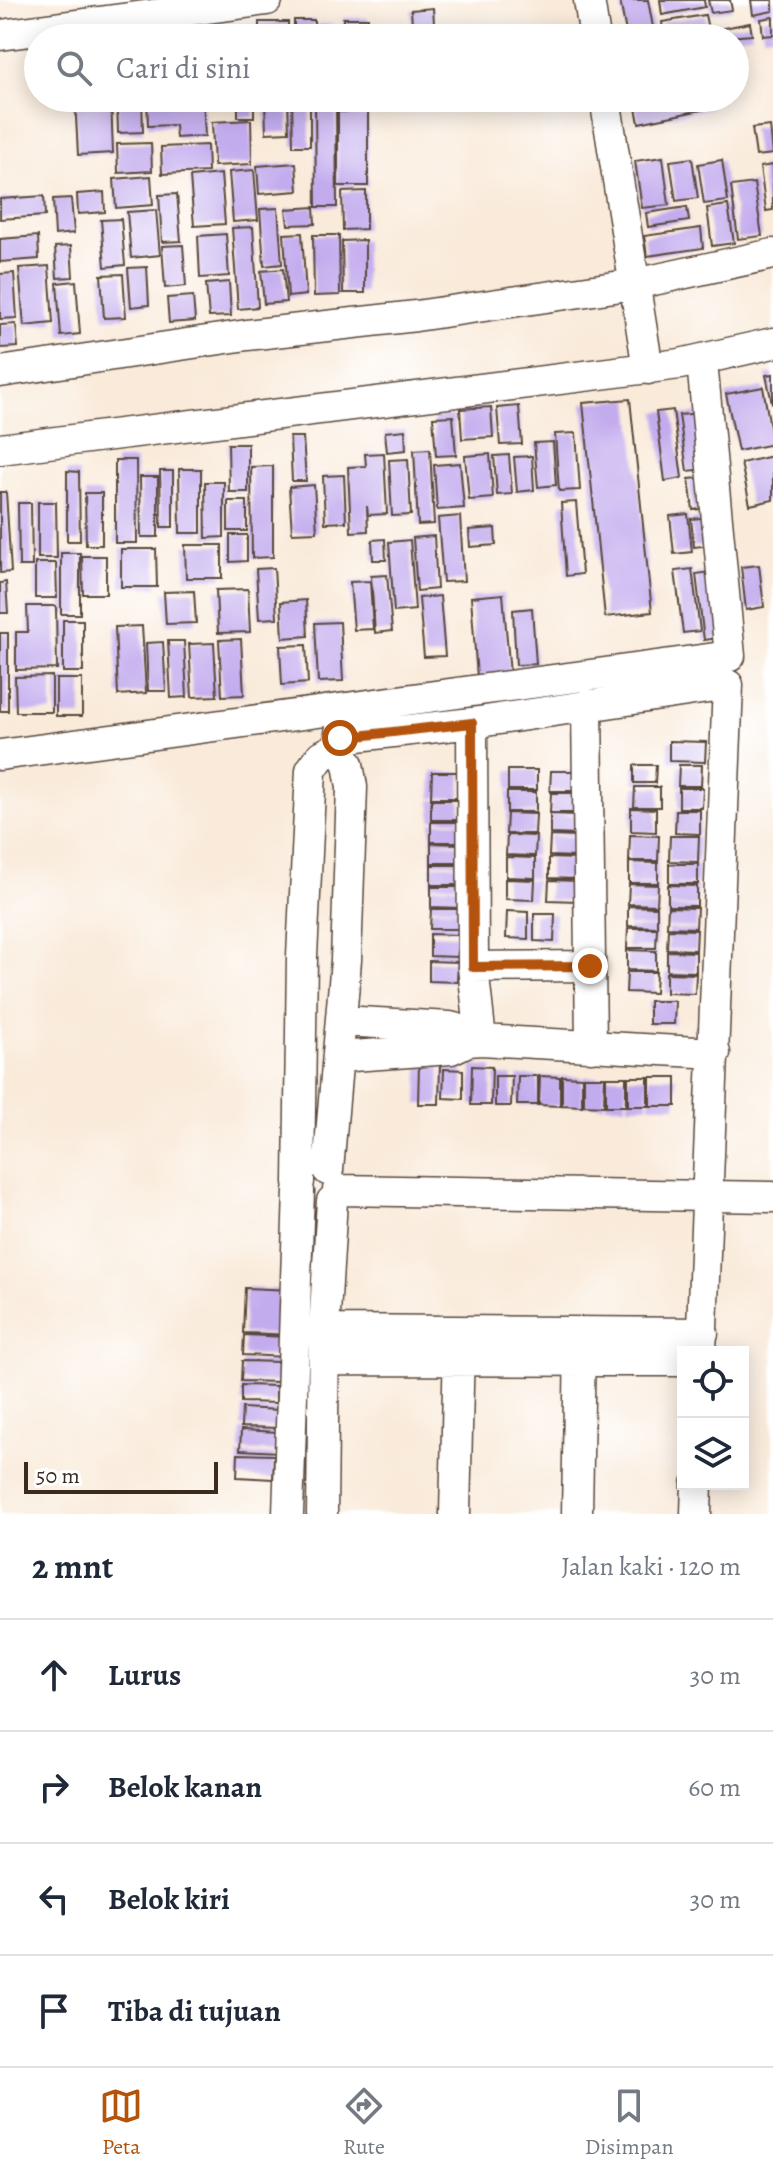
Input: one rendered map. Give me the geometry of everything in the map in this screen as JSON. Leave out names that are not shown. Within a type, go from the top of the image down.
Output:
[{"type":"street","points":[[84,24],[267,0]]},
{"type":"street","points":[[589,0],[593,24]]},
{"type":"street","points":[[0,35],[24,32]]},
{"type":"street","points":[[607,112],[647,361]]},
{"type":"street","points":[[0,372],[247,335],[636,291],[773,254]]},
{"type":"street","points":[[0,449],[647,361],[702,362],[773,343]]},
{"type":"street","points":[[288,1514],[299,1186],[302,956],[311,770],[341,731],[730,656],[702,362]]},
{"type":"street","points":[[0,755],[472,723],[728,685],[702,1343],[460,1347],[325,1360]]},
{"type":"street","points":[[587,705],[591,1047]]},
{"type":"street","points":[[472,723],[474,1040]]},
{"type":"street","points":[[322,1514],[324,1330],[346,960],[352,787],[341,731]]},
{"type":"street","points":[[302,956],[346,960]]},
{"type":"street","points":[[473,967],[590,966]]},
{"type":"street","points":[[341,1021],[450,1027],[474,1040]]},
{"type":"street","points":[[338,1057],[451,1049],[474,1040],[715,1053]]},
{"type":"street","points":[[299,1186],[305,1172],[316,1167],[333,1187],[773,1197]]},
{"type":"street","points":[[324,1330],[460,1347]]},
{"type":"street","points":[[455,1514],[460,1347]]},
{"type":"street","points":[[580,1347],[677,1360]]},
{"type":"street","points":[[577,1514],[580,1347]]},
{"type":"street","points":[[696,1514],[697,1490]]},
{"type":"building","points":[[620,0],[648,0],[652,24],[624,24]]},
{"type":"building","points":[[660,0],[704,0],[705,7],[662,15]]},
{"type":"building","points":[[708,0],[730,0],[732,10],[711,13]]},
{"type":"building","points":[[751,0],[773,0],[773,11],[753,15]]},
{"type":"building","points":[[433,8],[434,24],[412,24],[411,10]]},
{"type":"building","points":[[705,15],[707,24],[662,24]]},
{"type":"building","points":[[773,17],[773,35],[763,36],[761,19]]},
{"type":"building","points":[[343,18],[368,18],[368,24],[343,24]]},
{"type":"building","points":[[294,20],[314,20],[314,24],[294,24]]},
{"type":"building","points":[[259,22],[288,22],[288,24]]},
{"type":"building","points":[[76,112],[112,112],[113,153],[78,155]]},
{"type":"building","points":[[117,112],[142,112],[143,132],[118,133]]},
{"type":"building","points":[[148,112],[204,112],[205,136],[176,138],[175,125],[148,126]]},
{"type":"building","points":[[238,112],[254,112],[254,117],[238,117]]},
{"type":"building","points":[[265,112],[288,112],[289,132],[266,133]]},
{"type":"building","points":[[292,112],[310,112],[310,146],[293,146]]},
{"type":"building","points":[[315,112],[336,112],[337,207],[316,207]]},
{"type":"building","points":[[338,112],[368,112],[368,186],[338,186]]},
{"type":"building","points":[[637,112],[692,112],[639,123]]},
{"type":"building","points":[[251,120],[252,164],[214,166],[212,122]]},
{"type":"building","points":[[770,126],[773,154],[756,156],[752,128]]},
{"type":"building","points":[[151,143],[152,171],[118,173],[117,144]]},
{"type":"building","points":[[207,145],[208,172],[162,174],[161,147]]},
{"type":"building","points":[[663,157],[669,205],[642,208],[635,161]]},
{"type":"building","points":[[692,158],[698,198],[676,201],[670,161]]},
{"type":"building","points":[[722,160],[728,201],[704,204],[698,164]]},
{"type":"building","points":[[296,163],[298,191],[259,194],[257,166]]},
{"type":"building","points":[[773,165],[773,210],[766,211],[760,167]]},
{"type":"building","points":[[254,170],[258,220],[233,222],[229,172]]},
{"type":"building","points":[[221,174],[225,224],[194,226],[190,177]]},
{"type":"building","points":[[151,176],[153,205],[116,208],[114,179]]},
{"type":"building","points":[[754,183],[762,236],[738,239],[731,186]]},
{"type":"building","points":[[366,191],[366,229],[343,230],[342,192]]},
{"type":"building","points":[[104,192],[105,212],[78,214],[77,194]]},
{"type":"building","points":[[177,194],[181,241],[162,242],[159,195]]},
{"type":"building","points":[[44,196],[45,216],[0,219],[0,199]]},
{"type":"building","points":[[71,198],[74,233],[55,235],[53,199]]},
{"type":"building","points":[[728,205],[734,243],[712,246],[707,208]]},
{"type":"building","points":[[314,207],[315,224],[288,225],[286,209]]},
{"type":"building","points":[[687,207],[689,221],[648,227],[646,213]]},
{"type":"building","points":[[278,208],[282,264],[264,266],[260,209]]},
{"type":"building","points":[[156,210],[160,255],[131,258],[127,212]]},
{"type":"building","points":[[121,219],[125,265],[105,267],[101,220]]},
{"type":"building","points":[[253,227],[258,307],[238,309],[232,228]]},
{"type":"building","points":[[701,228],[703,248],[647,256],[644,236]]},
{"type":"building","points":[[302,233],[306,295],[288,297],[284,234]]},
{"type":"building","points":[[226,234],[229,276],[200,278],[198,236]]},
{"type":"building","points":[[313,235],[339,235],[340,295],[314,296]]},
{"type":"building","points":[[38,236],[39,259],[0,262],[0,239]]},
{"type":"building","points":[[365,240],[365,293],[343,293],[342,241]]},
{"type":"building","points":[[183,245],[186,286],[165,288],[162,246]]},
{"type":"building","points":[[71,246],[73,277],[57,278],[55,247]]},
{"type":"building","points":[[49,266],[53,323],[24,326],[19,268]]},
{"type":"building","points":[[147,267],[149,305],[131,307],[128,268]]},
{"type":"building","points":[[283,269],[286,302],[264,304],[261,271]]},
{"type":"building","points":[[14,273],[17,318],[0,319],[0,274]]},
{"type":"building","points":[[123,274],[126,317],[104,318],[101,275]]},
{"type":"building","points":[[76,281],[80,334],[61,336],[57,283]]},
{"type":"building","points":[[229,282],[231,316],[209,317],[206,284]]},
{"type":"building","points":[[193,296],[195,321],[169,323],[167,298]]},
{"type":"building","points":[[16,324],[18,347],[0,348],[0,325]]},
{"type":"building","points":[[773,374],[773,403],[772,403],[766,375]]},
{"type":"building","points":[[763,387],[773,444],[738,451],[726,394]]},
{"type":"building","points":[[630,399],[652,612],[605,617],[583,403]]},
{"type":"building","points":[[519,406],[522,444],[500,445],[497,408]]},
{"type":"building","points":[[491,407],[493,437],[462,439],[460,409]]},
{"type":"building","points":[[673,410],[682,478],[665,481],[656,412]]},
{"type":"building","points":[[701,413],[708,469],[687,471],[679,415]]},
{"type":"building","points":[[453,416],[456,455],[436,456],[433,417]]},
{"type":"building","points":[[405,430],[406,450],[387,452],[385,432]]},
{"type":"building","points":[[576,433],[580,490],[559,491],[555,434]]},
{"type":"building","points":[[290,437],[303,437],[306,481],[292,481]]},
{"type":"building","points":[[553,442],[556,485],[538,487],[534,443]]},
{"type":"building","points":[[228,444],[248,444],[248,492],[229,492]]},
{"type":"building","points":[[430,449],[434,524],[418,525],[414,450]]},
{"type":"building","points":[[384,453],[387,514],[368,515],[367,506],[368,531],[351,532],[348,467],[366,466],[365,454]]},
{"type":"building","points":[[490,454],[493,498],[469,500],[465,456]]},
{"type":"building","points":[[509,455],[512,494],[497,495],[494,456]]},
{"type":"building","points":[[532,456],[534,490],[517,492],[514,457]]},
{"type":"building","points":[[773,456],[773,500],[750,505],[741,463]]},
{"type":"building","points":[[408,459],[411,515],[392,516],[389,460]]},
{"type":"building","points":[[115,460],[136,460],[137,543],[115,543]]},
{"type":"building","points":[[460,463],[464,508],[437,510],[434,465]]},
{"type":"building","points":[[273,466],[273,557],[252,558],[251,467]]},
{"type":"building","points":[[179,469],[201,469],[201,533],[180,533]]},
{"type":"building","points":[[67,471],[79,472],[80,541],[67,541]]},
{"type":"building","points":[[160,471],[173,471],[173,527],[161,527]]},
{"type":"building","points":[[344,475],[346,522],[325,523],[323,476]]},
{"type":"building","points":[[140,477],[158,477],[158,537],[141,537]]},
{"type":"building","points":[[709,477],[713,507],[693,510],[689,479]]},
{"type":"building","points":[[205,482],[224,482],[224,537],[206,538]]},
{"type":"building","points":[[314,485],[317,532],[292,533],[289,487]]},
{"type":"building","points":[[0,492],[6,492],[11,572],[0,573]]},
{"type":"building","points":[[85,493],[102,493],[102,545],[86,545]]},
{"type":"building","points":[[228,501],[247,501],[247,531],[228,531]]},
{"type":"building","points":[[38,502],[56,502],[57,558],[38,558]]},
{"type":"building","points":[[576,502],[582,574],[566,576],[561,503]]},
{"type":"building","points":[[18,503],[31,503],[32,566],[19,566]]},
{"type":"building","points":[[688,514],[692,552],[674,554],[670,516]]},
{"type":"building","points":[[460,516],[464,581],[443,582],[438,518]]},
{"type":"building","points":[[710,517],[713,545],[694,547],[691,519]]},
{"type":"building","points":[[495,528],[496,545],[470,547],[469,530]]},
{"type":"building","points":[[230,535],[247,535],[247,561],[230,562]]},
{"type":"building","points":[[434,536],[437,589],[417,591],[413,538]]},
{"type":"building","points":[[385,539],[386,560],[373,560],[372,540]]},
{"type":"building","points":[[410,540],[415,610],[394,612],[389,542]]},
{"type":"building","points":[[185,545],[222,545],[222,578],[186,578]]},
{"type":"building","points":[[121,549],[156,549],[157,587],[121,587]]},
{"type":"building","points":[[61,553],[80,553],[80,614],[61,614]]},
{"type":"building","points":[[82,556],[106,556],[106,594],[83,594]]},
{"type":"building","points":[[35,563],[56,563],[57,598],[35,598]]},
{"type":"building","points":[[759,565],[764,607],[746,610],[741,567]]},
{"type":"building","points":[[274,568],[277,618],[259,619],[256,569]]},
{"type":"building","points":[[692,569],[700,631],[683,633],[675,571]]},
{"type":"building","points":[[718,571],[726,637],[704,640],[696,574]]},
{"type":"building","points":[[387,575],[392,631],[375,633],[371,576]]},
{"type":"building","points":[[370,581],[373,629],[354,630],[350,582]]},
{"type":"building","points":[[6,582],[8,613],[0,613],[0,583]]},
{"type":"building","points":[[248,589],[250,632],[218,633],[216,590]]},
{"type":"building","points":[[194,591],[196,623],[166,624],[164,592]]},
{"type":"building","points":[[503,594],[510,674],[477,677],[471,597]]},
{"type":"building","points":[[440,596],[445,656],[424,657],[419,598]]},
{"type":"building","points":[[306,600],[308,636],[283,638],[281,602]]},
{"type":"building","points":[[27,606],[56,606],[57,669],[16,670],[16,632],[28,632]]},
{"type":"building","points":[[532,608],[536,664],[516,665],[513,610]]},
{"type":"building","points":[[63,620],[83,620],[83,672],[63,672]]},
{"type":"building","points":[[340,622],[343,681],[318,682],[315,623]]},
{"type":"building","points":[[142,626],[146,693],[118,695],[115,627]]},
{"type":"building","points":[[0,633],[8,633],[8,711],[0,711]]},
{"type":"building","points":[[241,639],[244,695],[222,696],[219,640]]},
{"type":"building","points":[[168,641],[184,641],[187,697],[171,698]]},
{"type":"building","points":[[163,642],[166,691],[148,691],[146,643]]},
{"type":"building","points":[[214,643],[217,696],[192,697],[189,644]]},
{"type":"building","points":[[306,645],[308,683],[282,685],[280,646]]},
{"type":"building","points":[[52,676],[52,712],[16,712],[15,677]]},
{"type":"building","points":[[56,679],[82,679],[82,716],[56,716]]},
{"type":"building","points":[[669,741],[706,742],[705,762],[669,761]]},
{"type":"building","points":[[634,765],[656,765],[655,783],[634,783]]},
{"type":"building","points":[[679,765],[702,765],[701,786],[678,786]]},
{"type":"building","points":[[508,770],[537,770],[537,790],[508,790]]},
{"type":"building","points":[[551,771],[580,771],[580,791],[550,791]]},
{"type":"building","points":[[432,772],[461,772],[460,798],[431,798]]},
{"type":"building","points":[[635,787],[660,787],[660,807],[634,807]]},
{"type":"building","points":[[679,788],[703,788],[702,808],[679,808]]},
{"type":"building","points":[[507,792],[536,792],[536,812],[507,812]]},
{"type":"building","points":[[551,793],[580,793],[579,813],[550,813]]},
{"type":"building","points":[[431,800],[461,800],[460,820],[431,820]]},
{"type":"building","points":[[631,808],[656,809],[656,832],[631,831]]},
{"type":"building","points":[[676,810],[700,810],[700,834],[675,833]]},
{"type":"building","points":[[507,813],[536,814],[535,834],[506,834]]},
{"type":"building","points":[[550,814],[579,815],[579,835],[550,834]]},
{"type":"building","points":[[431,822],[460,822],[460,842],[431,842]]},
{"type":"building","points":[[507,835],[536,836],[535,856],[506,855]]},
{"type":"building","points":[[630,835],[659,836],[658,861],[629,861]]},
{"type":"building","points":[[550,836],[579,837],[578,857],[549,856]]},
{"type":"building","points":[[670,836],[699,836],[698,862],[669,861]]},
{"type":"building","points":[[431,843],[460,844],[460,863],[431,863]]},
{"type":"building","points":[[506,857],[535,858],[535,878],[506,877]]},
{"type":"building","points":[[549,858],[578,859],[578,879],[549,878]]},
{"type":"building","points":[[629,862],[658,863],[658,883],[629,883]]},
{"type":"building","points":[[669,864],[698,864],[698,884],[669,884]]},
{"type":"building","points":[[431,865],[460,865],[460,885],[431,885]]},
{"type":"building","points":[[505,879],[535,880],[534,900],[505,899]]},
{"type":"building","points":[[549,880],[578,881],[577,901],[548,900]]},
{"type":"building","points":[[629,884],[658,885],[657,905],[628,904]]},
{"type":"building","points":[[668,885],[697,886],[697,906],[668,906]]},
{"type":"building","points":[[431,887],[460,887],[460,908],[431,907]]},
{"type":"building","points":[[628,906],[657,907],[657,927],[628,926]]},
{"type":"building","points":[[668,907],[697,908],[696,928],[667,927]]},
{"type":"building","points":[[431,909],[460,909],[460,929],[430,929]]},
{"type":"building","points":[[507,911],[528,912],[528,939],[506,938]]},
{"type":"building","points":[[534,914],[555,914],[554,942],[534,941]]},
{"type":"building","points":[[628,928],[657,928],[656,948],[627,948]]},
{"type":"building","points":[[668,929],[697,930],[696,950],[667,949]]},
{"type":"building","points":[[430,934],[458,935],[458,957],[430,956]]},
{"type":"building","points":[[627,950],[656,951],[656,971],[627,970]]},
{"type":"building","points":[[667,951],[696,952],[696,972],[667,971]]},
{"type":"building","points":[[429,961],[458,962],[457,982],[429,981]]},
{"type":"building","points":[[627,972],[656,972],[655,993],[626,992]]},
{"type":"building","points":[[666,973],[696,974],[695,994],[666,993]]},
{"type":"building","points":[[649,1001],[675,1001],[674,1024],[649,1024]]},
{"type":"building","points":[[419,1064],[440,1065],[439,1104],[418,1104]]},
{"type":"building","points":[[472,1066],[492,1067],[491,1105],[471,1105]]},
{"type":"building","points":[[444,1069],[463,1070],[463,1099],[443,1098]]},
{"type":"building","points":[[495,1076],[512,1076],[511,1106],[495,1106]]},
{"type":"building","points":[[518,1076],[538,1076],[538,1105],[517,1105]]},
{"type":"building","points":[[540,1076],[560,1077],[560,1106],[539,1105]]},
{"type":"building","points":[[562,1076],[582,1077],[582,1106],[562,1105]]},
{"type":"building","points":[[584,1077],[605,1077],[604,1106],[584,1105]]},
{"type":"building","points":[[606,1077],[626,1077],[626,1106],[606,1106]]},
{"type":"building","points":[[628,1077],[648,1077],[648,1106],[628,1106]]},
{"type":"building","points":[[650,1077],[676,1077],[676,1106],[650,1106]]},
{"type":"building","points":[[245,1288],[292,1290],[290,1335],[243,1333]]},
{"type":"building","points":[[244,1335],[287,1337],[286,1357],[243,1355]]},
{"type":"building","points":[[242,1361],[280,1362],[279,1382],[241,1381]]},
{"type":"building","points":[[241,1385],[276,1386],[276,1403],[241,1402]]},
{"type":"building","points":[[242,1408],[280,1410],[279,1428],[241,1427]]},
{"type":"building","points":[[241,1430],[279,1432],[279,1452],[240,1450]]},
{"type":"building","points":[[238,1454],[274,1455],[273,1479],[237,1477]]},
{"type":"route","points":[[340,738],[472,723],[473,967],[590,966]]}]
